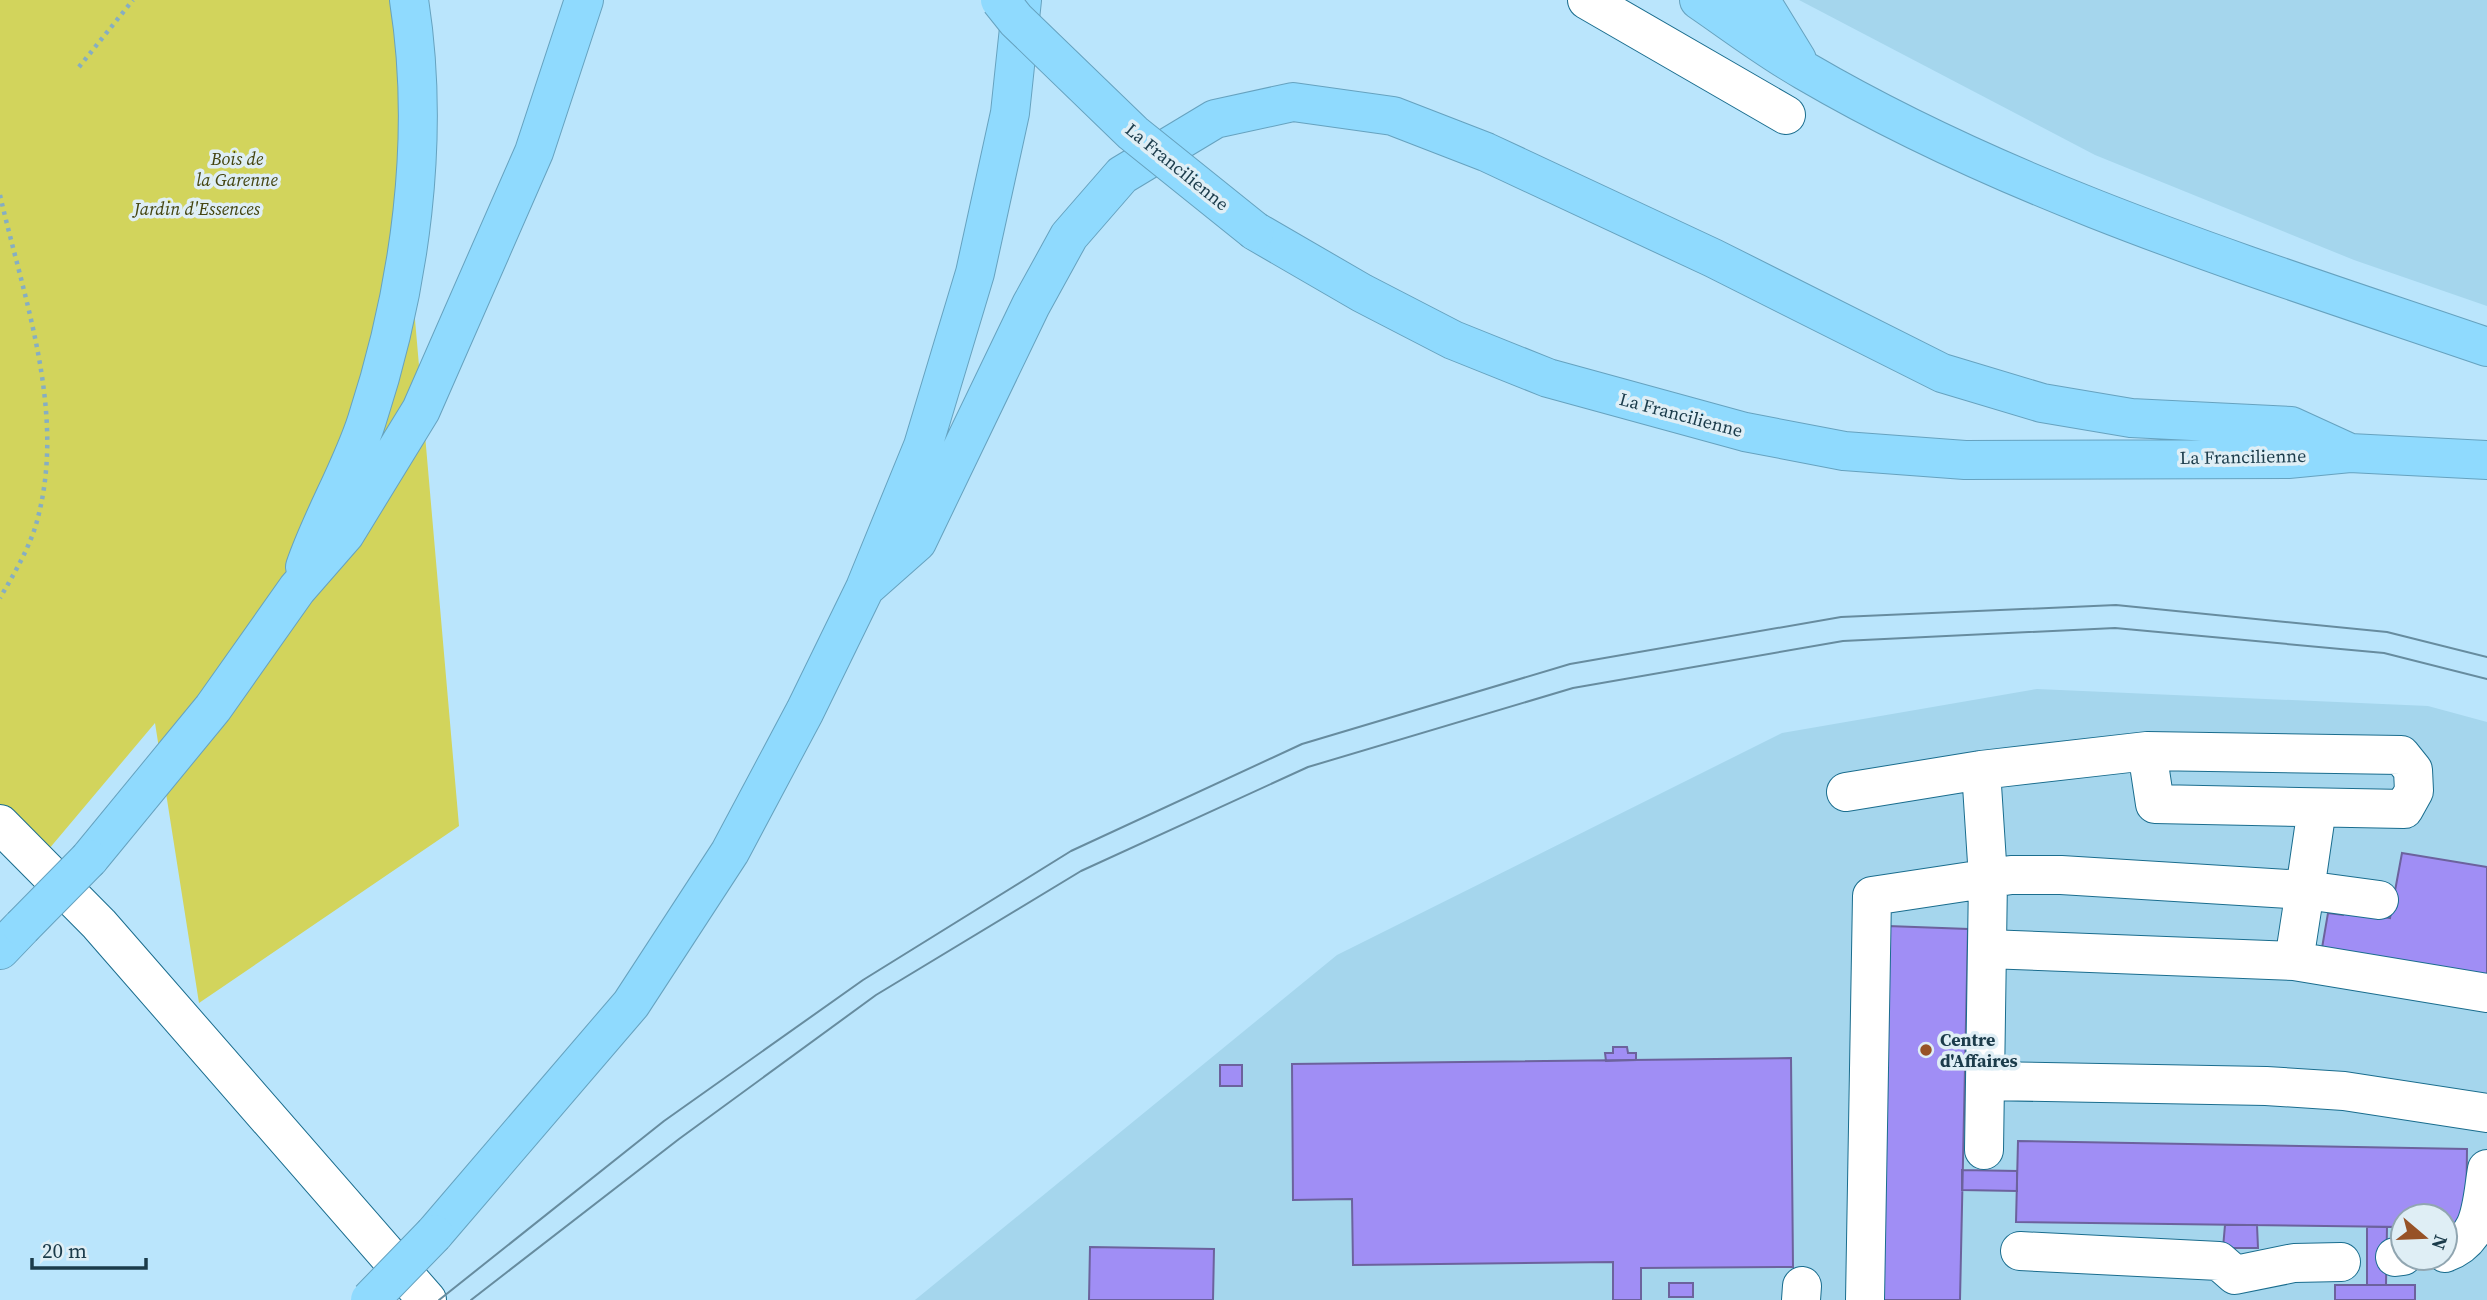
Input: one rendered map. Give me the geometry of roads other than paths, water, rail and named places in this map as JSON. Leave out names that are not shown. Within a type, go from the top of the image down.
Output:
[{"type":"highway","points":[[297,589],[319,527],[366,423],[393,332],[409,236],[417,131],[415,40],[409,0]]},
{"type":"highway","points":[[11,938],[89,859],[213,708],[297,589],[345,534],[421,410],[534,152],[584,0]]},
{"type":"highway","name":"La Francilienne","points":[[1000,0],[1016,20],[1133,132],[1255,230],[1362,293],[1453,340],[1548,378],[1745,432],[1844,451],[1965,460],[2288,459],[2350,453],[2487,460]]},
{"type":"highway","points":[[370,1300],[435,1234],[631,1004],[730,852],[805,711],[865,588],[923,446],[975,273],[1010,113],[1022,0]]},
{"type":"highway","points":[[1699,0],[1804,71],[1892,117],[2101,211],[2487,347]]},
{"type":"highway","points":[[1751,0],[1767,11],[1804,71]]},
{"type":"highway","points":[[865,588],[916,542],[1019,329],[1069,236],[1122,175],[1214,119],[1293,102],[1392,116],[1486,152],[1713,258],[1942,373],[2042,403],[2131,418],[2291,426],[2350,453]]},
{"type":"street","points":[[1587,0],[1786,115]]},
{"type":"street","points":[[1846,792],[1981,770],[2147,751],[2401,755],[2413,770],[2414,791],[2404,809],[2155,804],[2147,751]]},
{"type":"street","points":[[1981,770],[1988,878],[1983,1150]]},
{"type":"street","points":[[2294,961],[2317,808]]},
{"type":"street","points":[[0,824],[99,923],[427,1300]]},
{"type":"street","points":[[1865,1300],[1872,896],[1988,878],[2061,875],[2305,891],[2379,900]]},
{"type":"street","points":[[1987,949],[2294,961],[2487,993]]},
{"type":"street","points":[[1985,1081],[2318,1089],[2487,1113]]},
{"type":"street","points":[[2459,1248],[2473,1234],[2487,1169]]},
{"type":"street","points":[[2020,1251],[2219,1261],[2234,1288],[2294,1263],[2341,1262]]},
{"type":"tram line","points":[[439,1300],[664,1121],[863,980],[1071,851],[1302,744],[1570,664],[1841,617],[2116,605],[2387,632],[2487,657]]},
{"type":"tram line","points":[[471,1300],[679,1139],[876,995],[1081,871],[1308,767],[1573,688],[1843,641],[2115,628],[2384,653],[2487,679]]},
{"type":"place","name":"Centre d'Affaires","points":[[1926,1050]]},
{"type":"park label","name":"Bois de la Garenne","points":[[237,169]]},
{"type":"park label","name":"Jardin d'Essences","points":[[197,209]]}]
